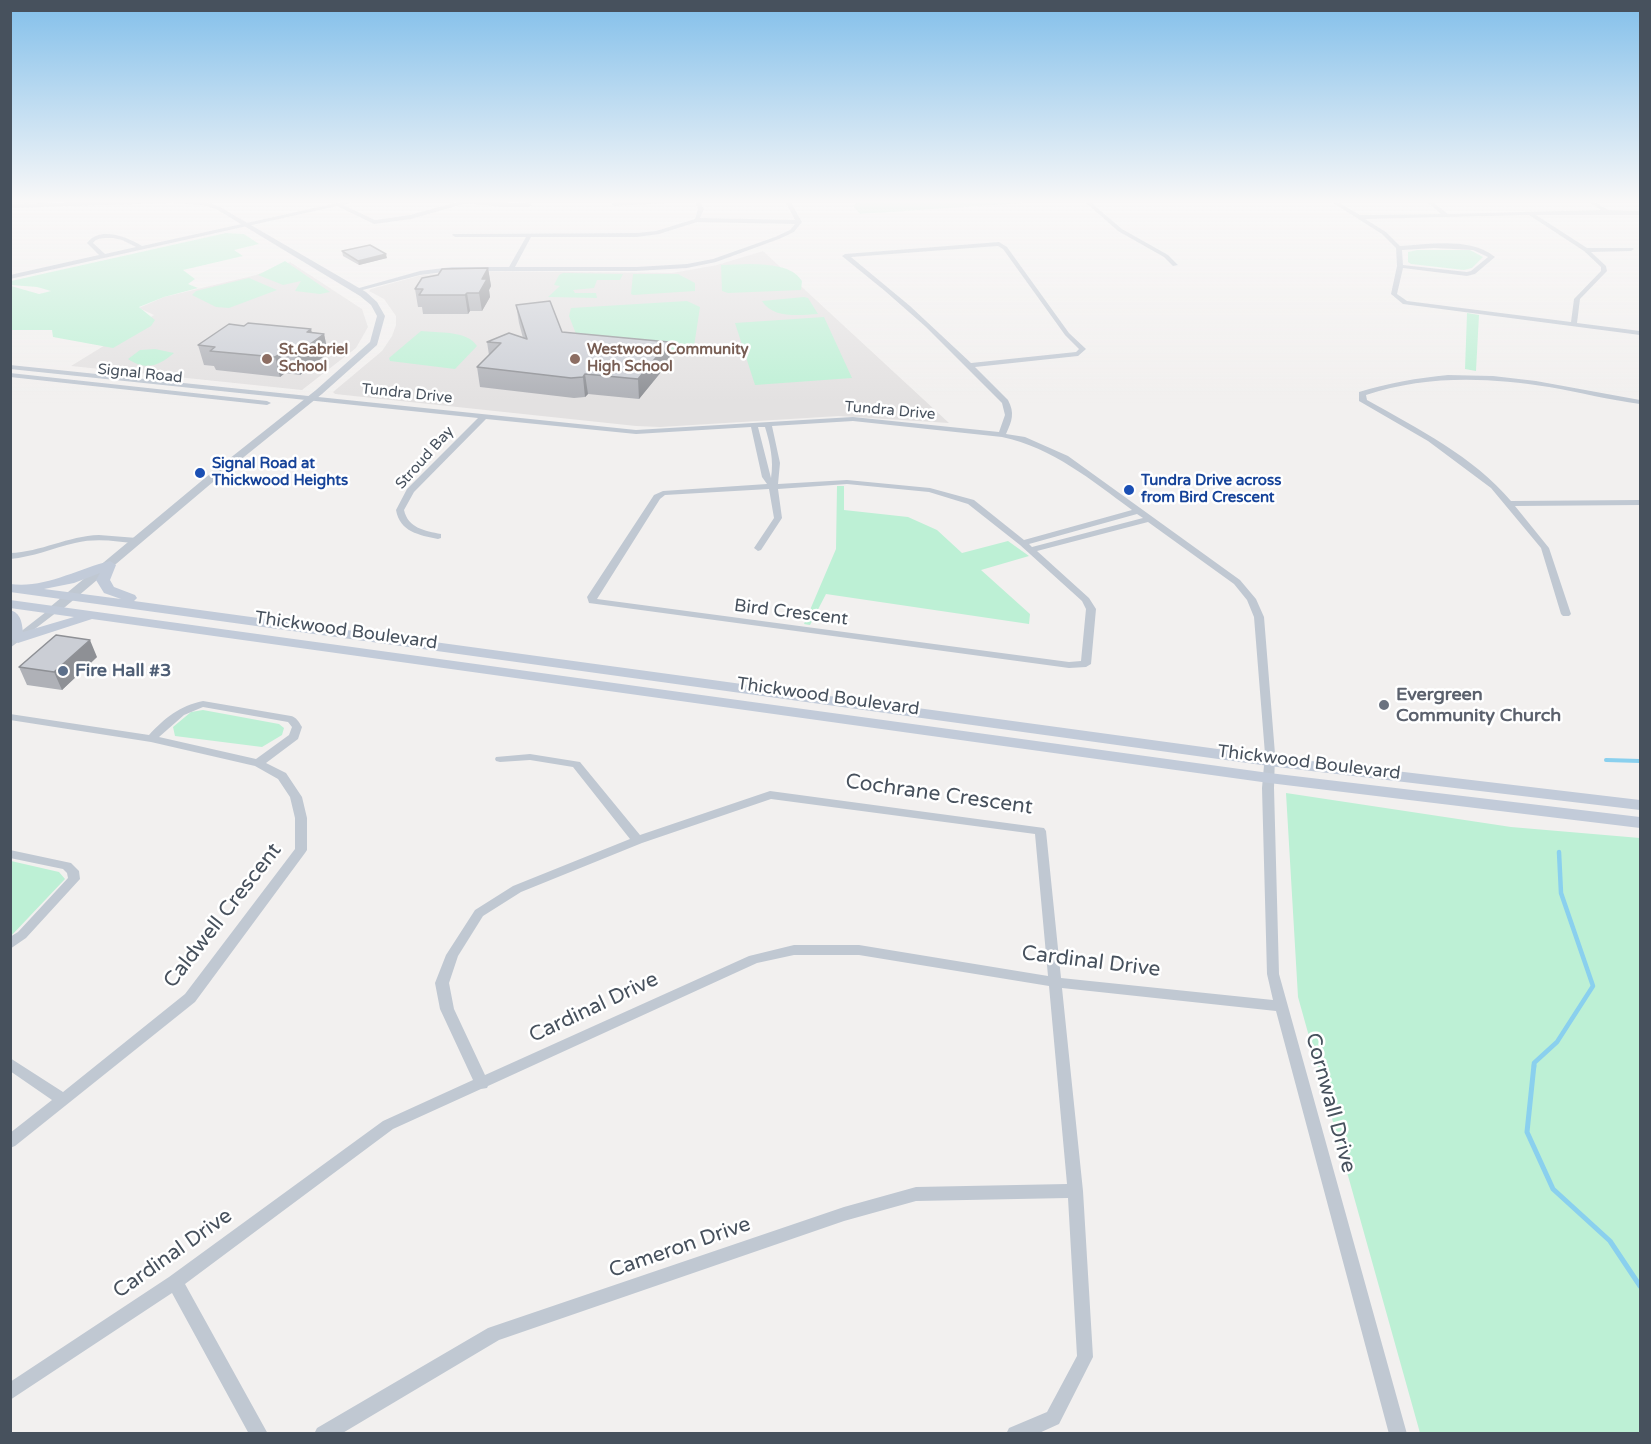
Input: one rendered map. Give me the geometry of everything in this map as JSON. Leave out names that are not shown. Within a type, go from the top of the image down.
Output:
[{"type":"main road","points":[[16,589],[69,580],[110,565]]},
{"type":"main road","points":[[110,565],[103,580],[109,590],[156,608]]},
{"type":"main road","name":"Thickwood Boulevard","points":[[16,589],[1641,823]]},
{"type":"main road","name":"Thickwood Boulevard","points":[[10,604],[1269,769],[1641,805]]},
{"type":"main road","points":[[10,614],[14,619],[14,642],[46,628],[94,616]]},
{"type":"street","points":[[10,277],[50,268]]},
{"type":"street","points":[[14,642],[110,565],[208,480],[312,398],[374,343],[381,316],[374,304],[319,268]]},
{"type":"street","points":[[355,290],[437,270],[498,268]]},
{"type":"street","points":[[560,268],[646,268]]},
{"type":"street","points":[[862,268],[970,365],[1009,409],[1010,416],[1002,435]]},
{"type":"street","points":[[970,365],[1078,354],[1083,349],[1067,334],[1020,268]]},
{"type":"street","points":[[1400,268],[1394,294],[1405,303],[1641,333]]},
{"type":"street","points":[[1413,268],[1467,274],[1478,268]]},
{"type":"street","points":[[1574,324],[1577,299],[1604,268]]},
{"type":"street","name":"Tundra Drive","points":[[10,367],[636,432],[853,419],[1022,439],[1065,458],[1237,582],[1251,599],[1259,617],[1269,769]]},
{"type":"street","name":"Signal Road","points":[[10,375],[267,403]]},
{"type":"street","points":[[1566,614],[1545,548],[1494,486],[1431,438],[1363,401],[1362,394],[1381,387],[1421,380],[1480,378],[1535,383],[1641,402]]},
{"type":"street","points":[[211,397],[222,389]]},
{"type":"street","name":"Stroud Bay","points":[[438,536],[418,532],[402,519],[400,510],[410,491],[484,416]]},
{"type":"street","points":[[758,549],[778,518],[773,486],[776,477],[776,456],[768,425]]},
{"type":"street","points":[[754,426],[766,477],[773,486]]},
{"type":"street","points":[[762,457],[776,456]]},
{"type":"street","name":"Bird Crescent","points":[[847,482],[930,490],[971,502],[1086,600],[1091,609],[1086,664],[1069,666],[592,602],[592,597],[657,497],[663,493],[773,486],[847,482]]},
{"type":"street","points":[[1509,504],[1641,502]]},
{"type":"street","points":[[1026,547],[1080,527],[1138,510]]},
{"type":"street","points":[[1026,547],[1090,535],[1148,519]]},
{"type":"street","points":[[1080,527],[1090,535]]},
{"type":"street","points":[[10,556],[43,551],[77,539],[95,537],[137,541]]},
{"type":"street","points":[[151,739],[178,712],[189,706],[203,704],[291,719],[297,727],[294,737],[258,763]]},
{"type":"street","name":"Caldwell Crescent","points":[[10,717],[151,739],[258,763],[282,776],[296,797],[301,818],[301,850],[190,998],[10,1142]]},
{"type":"street","points":[[500,759],[530,758],[576,764],[638,840]]},
{"type":"street","name":"Cornwall Drive","points":[[1269,769],[1273,974],[1398,1434]]},
{"type":"street","name":"Cochrane Crescent","points":[[482,1084],[447,1009],[442,983],[453,955],[479,913],[517,889],[638,840],[770,795],[1040,831],[1075,1191],[1085,1357],[1053,1418],[1015,1434]]},
{"type":"street","points":[[10,854],[67,866],[73,871],[74,879],[22,935],[10,944]]},
{"type":"street","name":"Cardinal Drive","points":[[10,1392],[175,1282],[388,1125],[754,959],[794,950],[859,950],[1055,982],[1282,1006]]},
{"type":"street","points":[[10,1063],[62,1099]]},
{"type":"street","name":"Cameron Drive","points":[[323,1434],[494,1334],[844,1214],[916,1194],[1075,1191]]},
{"type":"street","points":[[175,1282],[259,1434]]},
{"type":"shaded area","points":[[273,268],[300,268],[362,309],[368,327],[356,348],[302,390],[71,366],[154,315],[139,308],[164,297],[256,275]]},
{"type":"shaded area","points":[[698,268],[782,268],[949,423],[839,416],[660,427],[636,426],[333,392],[382,351],[392,336],[396,316],[384,299],[369,291],[371,289],[422,275],[467,271],[672,273]]},
{"type":"green space","points":[[67,268],[190,268],[183,270],[195,279],[188,284],[198,288],[164,297],[139,307],[155,320],[151,326],[113,348],[53,337],[52,330],[11,330],[11,286],[39,294],[51,291],[37,287],[11,285],[11,281]]},
{"type":"green space","points":[[271,268],[296,268],[330,292],[320,294],[295,291],[301,281],[283,285],[258,275]]},
{"type":"green space","points":[[721,268],[784,268],[802,281],[801,290],[728,293],[722,291]]},
{"type":"green space","points":[[563,273],[623,274],[620,280],[597,280],[594,288],[573,290],[575,293],[596,293],[597,298],[548,297],[560,286],[554,285],[559,275]]},
{"type":"green space","points":[[633,274],[678,274],[695,283],[695,291],[633,295],[631,294]]},
{"type":"green space","points":[[249,278],[277,290],[229,308],[216,307],[192,295],[196,291]]},
{"type":"green space","points":[[808,298],[818,314],[787,315],[773,311],[762,301]]},
{"type":"green space","points":[[687,301],[700,307],[693,353],[651,354],[576,334],[569,316],[571,308]]},
{"type":"green space","points":[[1467,313],[1479,315],[1476,371],[1465,369]]},
{"type":"green space","points":[[824,317],[852,378],[755,385],[735,323]]},
{"type":"green space","points":[[421,331],[459,335],[466,337],[477,346],[455,369],[390,361],[389,358]]},
{"type":"green space","points":[[155,349],[174,353],[158,364],[147,366],[128,359],[140,350]]},
{"type":"green space","points":[[837,486],[844,486],[844,510],[908,517],[937,530],[962,553],[1008,541],[1029,556],[981,570],[1030,614],[1029,624],[826,594],[810,625],[804,624],[836,549]]},
{"type":"green space","points":[[203,710],[279,724],[284,728],[282,735],[262,747],[175,736],[173,727],[191,712]]},
{"type":"green space","points":[[1286,793],[1511,827],[1640,838],[1640,1433],[1420,1433],[1298,997]]},
{"type":"green space","points":[[11,861],[59,872],[65,879],[11,936]]},
{"type":"building","points":[[488,268],[482,279],[487,279],[479,293],[419,295],[423,289],[415,289],[422,278],[438,275],[442,269]]},
{"type":"building","points":[[550,301],[562,332],[669,342],[638,379],[585,374],[583,377],[571,378],[477,367],[501,343],[487,342],[509,333],[527,339],[516,305]]},
{"type":"building","points":[[248,323],[311,329],[307,332],[324,334],[295,355],[280,354],[275,357],[210,351],[215,347],[198,345],[229,324],[244,326]]},
{"type":"building","points":[[56,635],[90,640],[54,672],[19,667]]},
{"type":"waterway","points":[[1606,760],[1640,761]]},
{"type":"waterway","points":[[1534,1065],[1557,1042],[1593,986],[1561,893],[1559,852]]},
{"type":"waterway","points":[[1534,1065],[1527,1132],[1553,1189],[1610,1241],[1640,1286]]},
{"type":"place","name":"St.Gabriel School","points":[[267,359]]},
{"type":"place","name":"Westwood Community High School","points":[[575,359]]},
{"type":"place","name":"Signal Road at Thickwood Heights","points":[[200,473]]},
{"type":"place","name":"Tundra Drive across from Bird Crescent","points":[[1129,490]]},
{"type":"place","name":"Fire Hall #3","points":[[63,671]]},
{"type":"place","name":"Evergreen Community Church","points":[[1384,705]]}]
